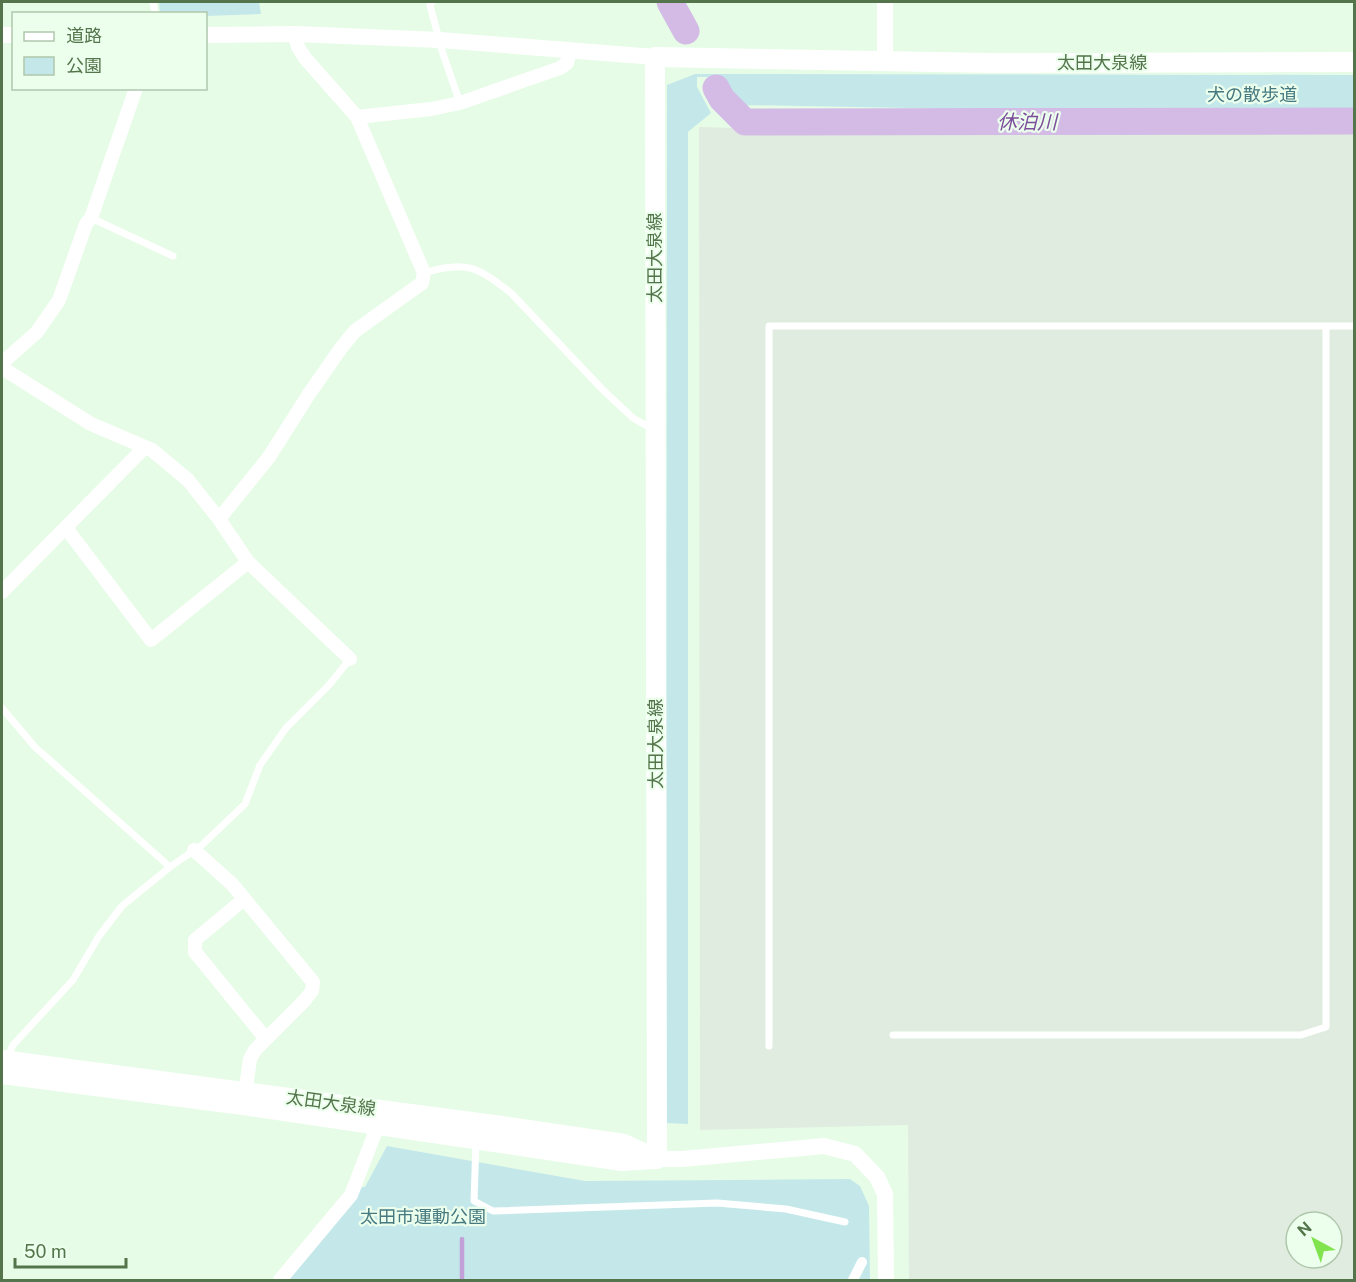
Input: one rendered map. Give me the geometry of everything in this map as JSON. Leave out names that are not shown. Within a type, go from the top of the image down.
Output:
[{"type":"main road","name":"太田大泉線","points":[[3,1067],[477,1131],[622,1161],[657,1159],[655,57],[885,62],[1354,62]]},
{"type":"street","points":[[885,2],[885,62]]},
{"type":"street","points":[[219,519],[269,457],[341,348],[355,331],[422,283],[424,273],[357,117],[305,58],[298,47],[295,34]]},
{"type":"street","points":[[207,35],[295,34],[440,40],[655,57]]},
{"type":"street","points":[[357,117],[431,109],[460,103],[560,68],[567,63],[570,50]]},
{"type":"street","points":[[135,90],[91,218],[86,224],[59,300],[38,332],[2,364],[7,371],[48,399],[91,424],[152,450],[188,480],[219,519],[248,562],[350,658]]},
{"type":"street","points":[[2,592],[145,447]]},
{"type":"street","points":[[66,528],[151,640],[248,562]]},
{"type":"street","points":[[194,850],[232,884],[313,981],[312,991],[304,1001],[255,1050],[250,1059],[244,1098]]},
{"type":"street","points":[[244,898],[195,940],[194,946],[195,952],[266,1039]]},
{"type":"street","points":[[280,1281],[351,1195],[379,1118]]},
{"type":"street","points":[[657,1159],[682,1159],[825,1146],[855,1154],[877,1177],[885,1194],[886,1281]]},
{"type":"street","points":[[853,1281],[862,1262]]},
{"type":"lane","points":[[432,2],[430,5],[460,103]]},
{"type":"lane","points":[[91,218],[173,256]]},
{"type":"lane","points":[[424,273],[445,266],[460,266],[476,269],[493,279],[511,293],[603,390],[633,418],[646,427],[656,430]]},
{"type":"lane","points":[[769,1046],[769,326],[1354,326]]},
{"type":"lane","points":[[893,1035],[1301,1035],[1326,1027],[1326,326]]},
{"type":"lane","points":[[3,1067],[13,1045],[73,980],[99,936],[122,906],[203,844],[244,804],[260,765],[286,728],[329,685],[350,658]]},
{"type":"lane","points":[[2,708],[35,747],[170,867]]},
{"type":"lane","points":[[477,1131],[474,1201],[493,1212],[717,1203],[786,1209],[845,1222]]},
{"type":"shaded area","points":[[699,127],[856,131],[1354,130],[1354,1280],[909,1280],[908,1125],[700,1130]]},
{"type":"green space","points":[[159,2],[259,2],[261,14],[207,16],[207,12],[160,12]]},
{"type":"green space","name":"犬の散歩道","points":[[695,74],[1354,75],[1354,113],[1250,114],[742,105],[717,77],[697,77],[697,87],[711,113],[688,132],[688,1124],[666,1123],[667,85]]},
{"type":"green space","name":"太田市運動公園","points":[[387,1146],[585,1181],[850,1179],[860,1186],[869,1206],[870,1280],[285,1280],[362,1187],[365,1187]]},
{"type":"waterway","name":"休泊川","points":[[670,2],[686,31]]},
{"type":"waterway","name":"休泊川","points":[[716,88],[722,99],[745,122],[1354,121]]},
{"type":"waterway","points":[[462,1239],[462,1280]]}]
